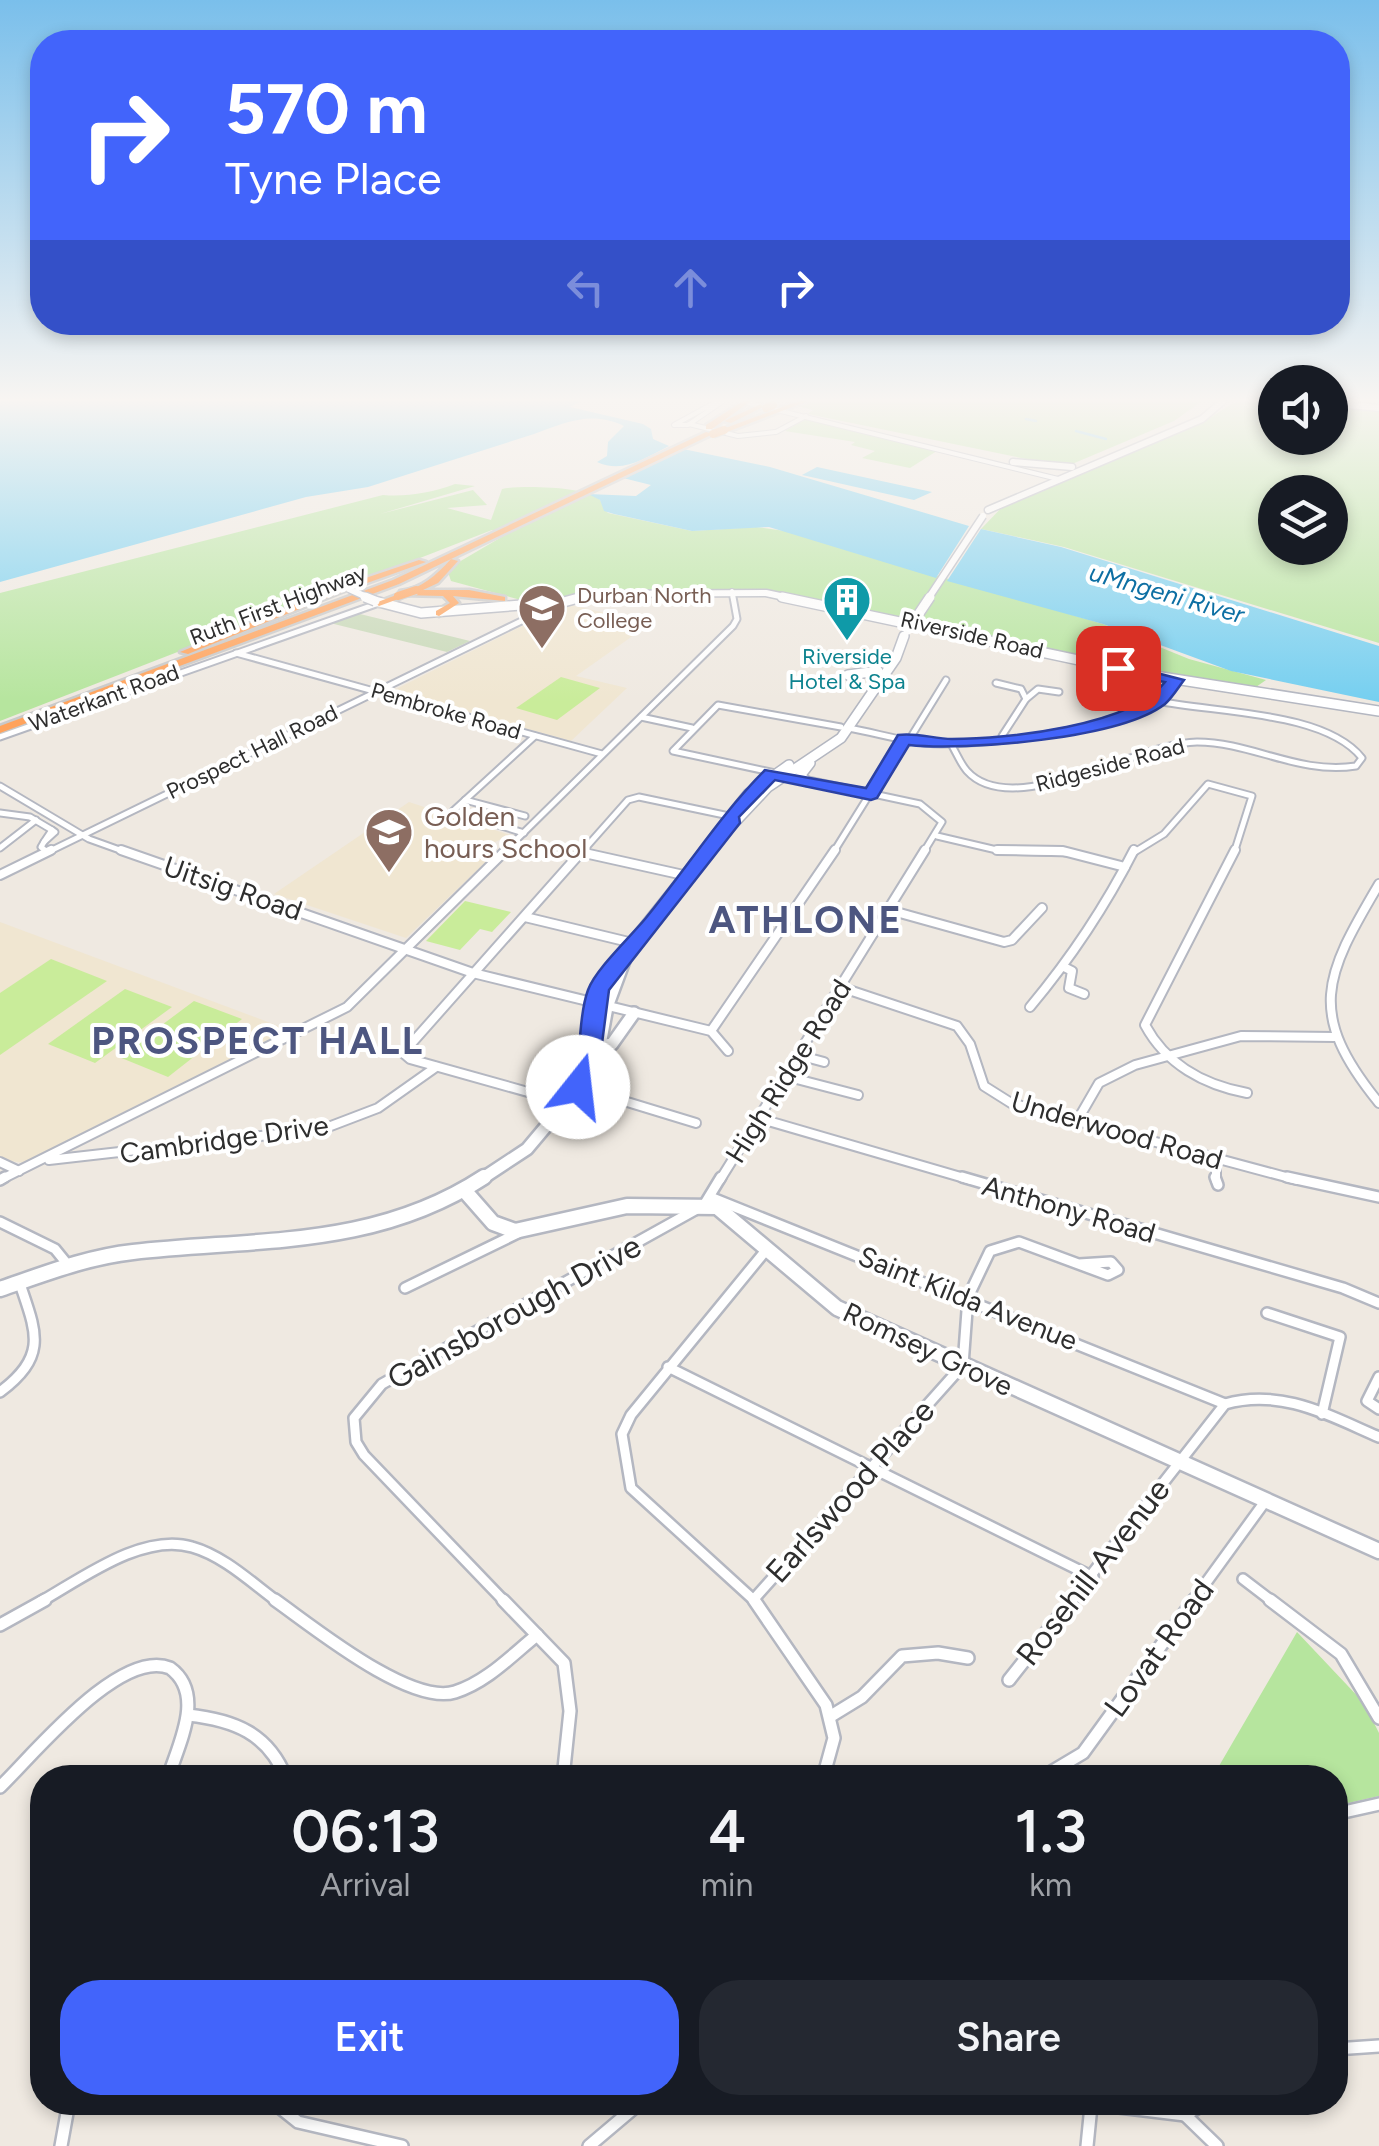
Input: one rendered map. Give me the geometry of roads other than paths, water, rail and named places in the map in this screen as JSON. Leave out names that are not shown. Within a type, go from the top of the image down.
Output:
[{"type":"highway","name":"Ruth First Highway","points":[[0,731],[233,648],[396,582],[564,501]]},
{"type":"highway","name":"Ruth First Highway","points":[[0,731],[97,689],[396,578],[487,538]]},
{"type":"highway","points":[[377,602],[416,590],[487,538]]},
{"type":"highway","points":[[97,689],[487,538]]},
{"type":"highway","points":[[440,575],[503,598]]},
{"type":"highway","points":[[233,648],[382,594],[443,593],[503,598]]},
{"type":"highway","points":[[443,593],[455,603],[443,612]]},
{"type":"main road","points":[[0,1290],[68,1265],[160,1248],[338,1236],[390,1222],[464,1190],[526,1149],[567,1103],[586,1074],[596,1067],[594,1003],[605,979],[624,961],[753,795],[844,727],[878,671],[998,501]]},
{"type":"main road","points":[[986,513],[1009,501]]},
{"type":"main road","name":"Riverside Road","points":[[348,589],[406,612],[535,608],[590,594],[776,594],[1176,680],[1379,711]]},
{"type":"main road","name":"Riverside Road","points":[[443,612],[503,598],[535,608]]},
{"type":"main road","points":[[808,782],[800,774],[844,727],[896,658],[906,633]]},
{"type":"main road","points":[[848,675],[878,671]]},
{"type":"main road","points":[[777,775],[812,760]]},
{"type":"main road","points":[[597,1047],[624,961]]},
{"type":"main road","points":[[597,1047],[614,1042],[634,1013]]},
{"type":"main road","points":[[464,1190],[498,1226],[522,1231],[612,1208],[707,1200]]},
{"type":"main road","name":"Romsey Grove","points":[[707,1200],[770,1247],[826,1300],[1264,1503],[1379,1551]]},
{"type":"street","points":[[44,1160],[337,1014],[732,626],[737,619],[732,591]]},
{"type":"street","points":[[233,648],[377,602]]},
{"type":"street","name":"Prospect Hall Road","points":[[0,875],[45,848],[82,835],[376,691],[504,628],[535,608]]},
{"type":"street","name":"Prospect Hall Road","points":[[504,628],[535,608]]},
{"type":"street","name":"Pembroke Road","points":[[233,648],[602,754]]},
{"type":"street","points":[[728,1051],[711,1031],[946,680]]},
{"type":"street","points":[[1125,867],[1063,851],[989,850],[937,836],[942,822],[931,810],[676,754],[674,749],[710,709],[722,705],[906,740],[951,744],[1066,731],[1158,701],[1176,680]]},
{"type":"street","points":[[996,683],[1022,689],[1026,699]]},
{"type":"street","points":[[1002,736],[1026,699],[1038,689],[1059,692]]},
{"type":"street","name":"Ridgeside Road","points":[[951,744],[967,772],[989,782],[1020,788],[1070,778],[1182,743],[1219,745],[1320,770],[1356,766],[1362,758],[1357,747],[1324,733],[1246,713],[1158,701]]},
{"type":"street","points":[[640,717],[692,728]]},
{"type":"street","points":[[524,834],[454,813],[536,736]]},
{"type":"street","points":[[1030,1007],[1064,967],[1135,848],[1164,834],[1206,785],[1252,794],[1229,869],[1147,1018],[1147,1030],[1170,1055],[1208,1082],[1246,1094]]},
{"type":"street","name":"Uitsig Road","points":[[4,791],[82,835],[473,973],[711,1031]]},
{"type":"street","points":[[567,1103],[436,1066],[403,1052],[580,852],[634,798],[737,814]]},
{"type":"street","points":[[465,800],[526,816]]},
{"type":"street","points":[[0,813],[36,820],[52,830],[45,848]]},
{"type":"street","points":[[0,848],[36,820]]},
{"type":"street","name":"High Ridge Road","points":[[707,1200],[937,836]]},
{"type":"street","points":[[580,852],[690,877]]},
{"type":"street","points":[[1368,882],[1379,884],[1328,985],[1328,1014],[1351,1069],[1379,1103]]},
{"type":"street","points":[[1367,903],[1379,907]]},
{"type":"street","points":[[889,910],[1004,942],[1016,936],[1042,908]]},
{"type":"street","points":[[525,917],[637,944]]},
{"type":"street","points":[[1064,967],[1072,972],[1069,988],[1084,994]]},
{"type":"street","name":"Underwood Road","points":[[840,987],[957,1026],[966,1035],[981,1081],[1012,1103],[1216,1158],[1231,1158],[1342,1192],[1379,1197]]},
{"type":"street","points":[[1077,1121],[1088,1097],[1106,1077],[1170,1055],[1254,1034],[1335,1037]]},
{"type":"street","points":[[798,1055],[824,1062]]},
{"type":"street","name":"Cambridge Drive","points":[[0,1180],[44,1160],[334,1126],[378,1108],[436,1066]]},
{"type":"street","points":[[786,1076],[858,1095]]},
{"type":"street","points":[[578,1087],[696,1122]]},
{"type":"street","name":"Anthony Road","points":[[758,1118],[1203,1243],[1379,1303]]},
{"type":"street","points":[[1216,1158],[1213,1170],[1218,1185]]},
{"type":"street","points":[[0,1162],[19,1172]]},
{"type":"street","name":"Saint Kilda Avenue","points":[[707,1200],[759,1215],[968,1297],[1225,1404]]},
{"type":"street","name":"Gainsborough Drive","points":[[565,1765],[570,1711],[566,1669],[537,1634],[364,1456],[353,1431],[358,1407],[382,1384],[466,1332],[707,1200]]},
{"type":"street","points":[[742,1224],[759,1215]]},
{"type":"street","points":[[0,1222],[55,1249],[68,1265]]},
{"type":"street","points":[[406,1288],[522,1231]]},
{"type":"street","points":[[963,1365],[968,1297],[985,1258],[1005,1244],[1027,1244],[1078,1264]]},
{"type":"street","points":[[770,1247],[624,1425],[631,1488],[754,1599],[831,1716],[833,1747],[827,1765]]},
{"type":"street","points":[[0,1392],[25,1374],[37,1355],[36,1336],[19,1281]]},
{"type":"street","points":[[1267,1312],[1339,1335],[1322,1414]]},
{"type":"street","name":"Earlswood Place","points":[[754,1599],[963,1365]]},
{"type":"street","points":[[668,1367],[1093,1577]]},
{"type":"street","points":[[1379,1377],[1367,1402],[1379,1409]]},
{"type":"street","points":[[1225,1404],[1269,1396],[1379,1437]]},
{"type":"street","name":"Rosehill Avenue","points":[[1008,1680],[1093,1577],[1225,1404]]},
{"type":"street","name":"Lovat Road","points":[[1066,1765],[1092,1742],[1264,1503]]},
{"type":"street","points":[[0,1625],[134,1554],[175,1543],[221,1561],[366,1660],[428,1695],[450,1693],[475,1682],[537,1634]]},
{"type":"street","points":[[1243,1579],[1340,1654],[1379,1718]]},
{"type":"street","points":[[831,1716],[862,1697],[902,1656],[938,1653],[968,1658]]},
{"type":"street","points":[[0,1786],[100,1690],[134,1666],[162,1664],[178,1674],[187,1690],[188,1716],[172,1765]]},
{"type":"street","points":[[188,1716],[215,1718],[258,1734],[281,1765]]},
{"type":"street","points":[[1348,1811],[1379,1804]]},
{"type":"street","points":[[1348,2048],[1379,2046]]},
{"type":"street","points":[[61,2146],[67,2115]]},
{"type":"street","points":[[289,2115],[298,2122],[402,2146]]},
{"type":"street","points":[[589,2146],[626,2115]]},
{"type":"street","points":[[1086,2115],[1087,2146]]},
{"type":"street","points":[[1186,2115],[1217,2146]]},
{"type":"water","points":[[0,501],[291,501],[0,582]]},
{"type":"water","points":[[600,501],[885,501],[969,526],[936,578],[769,527],[692,531],[604,511]]},
{"type":"water","name":"uMngeni River","points":[[981,529],[1061,547],[1379,646],[1379,702],[1231,671],[1103,624],[947,581]]},
{"type":"place","name":"Riverside Hotel & Spa","points":[[847,642]]},
{"type":"place","name":"Durban North College","points":[[542,650]]},
{"type":"place","name":"Golden hours School","points":[[389,874]]},
{"type":"district","name":"ATHLONE","points":[[806,920]]},
{"type":"district","name":"PROSPECT HALL","points":[[258,1041]]}]
